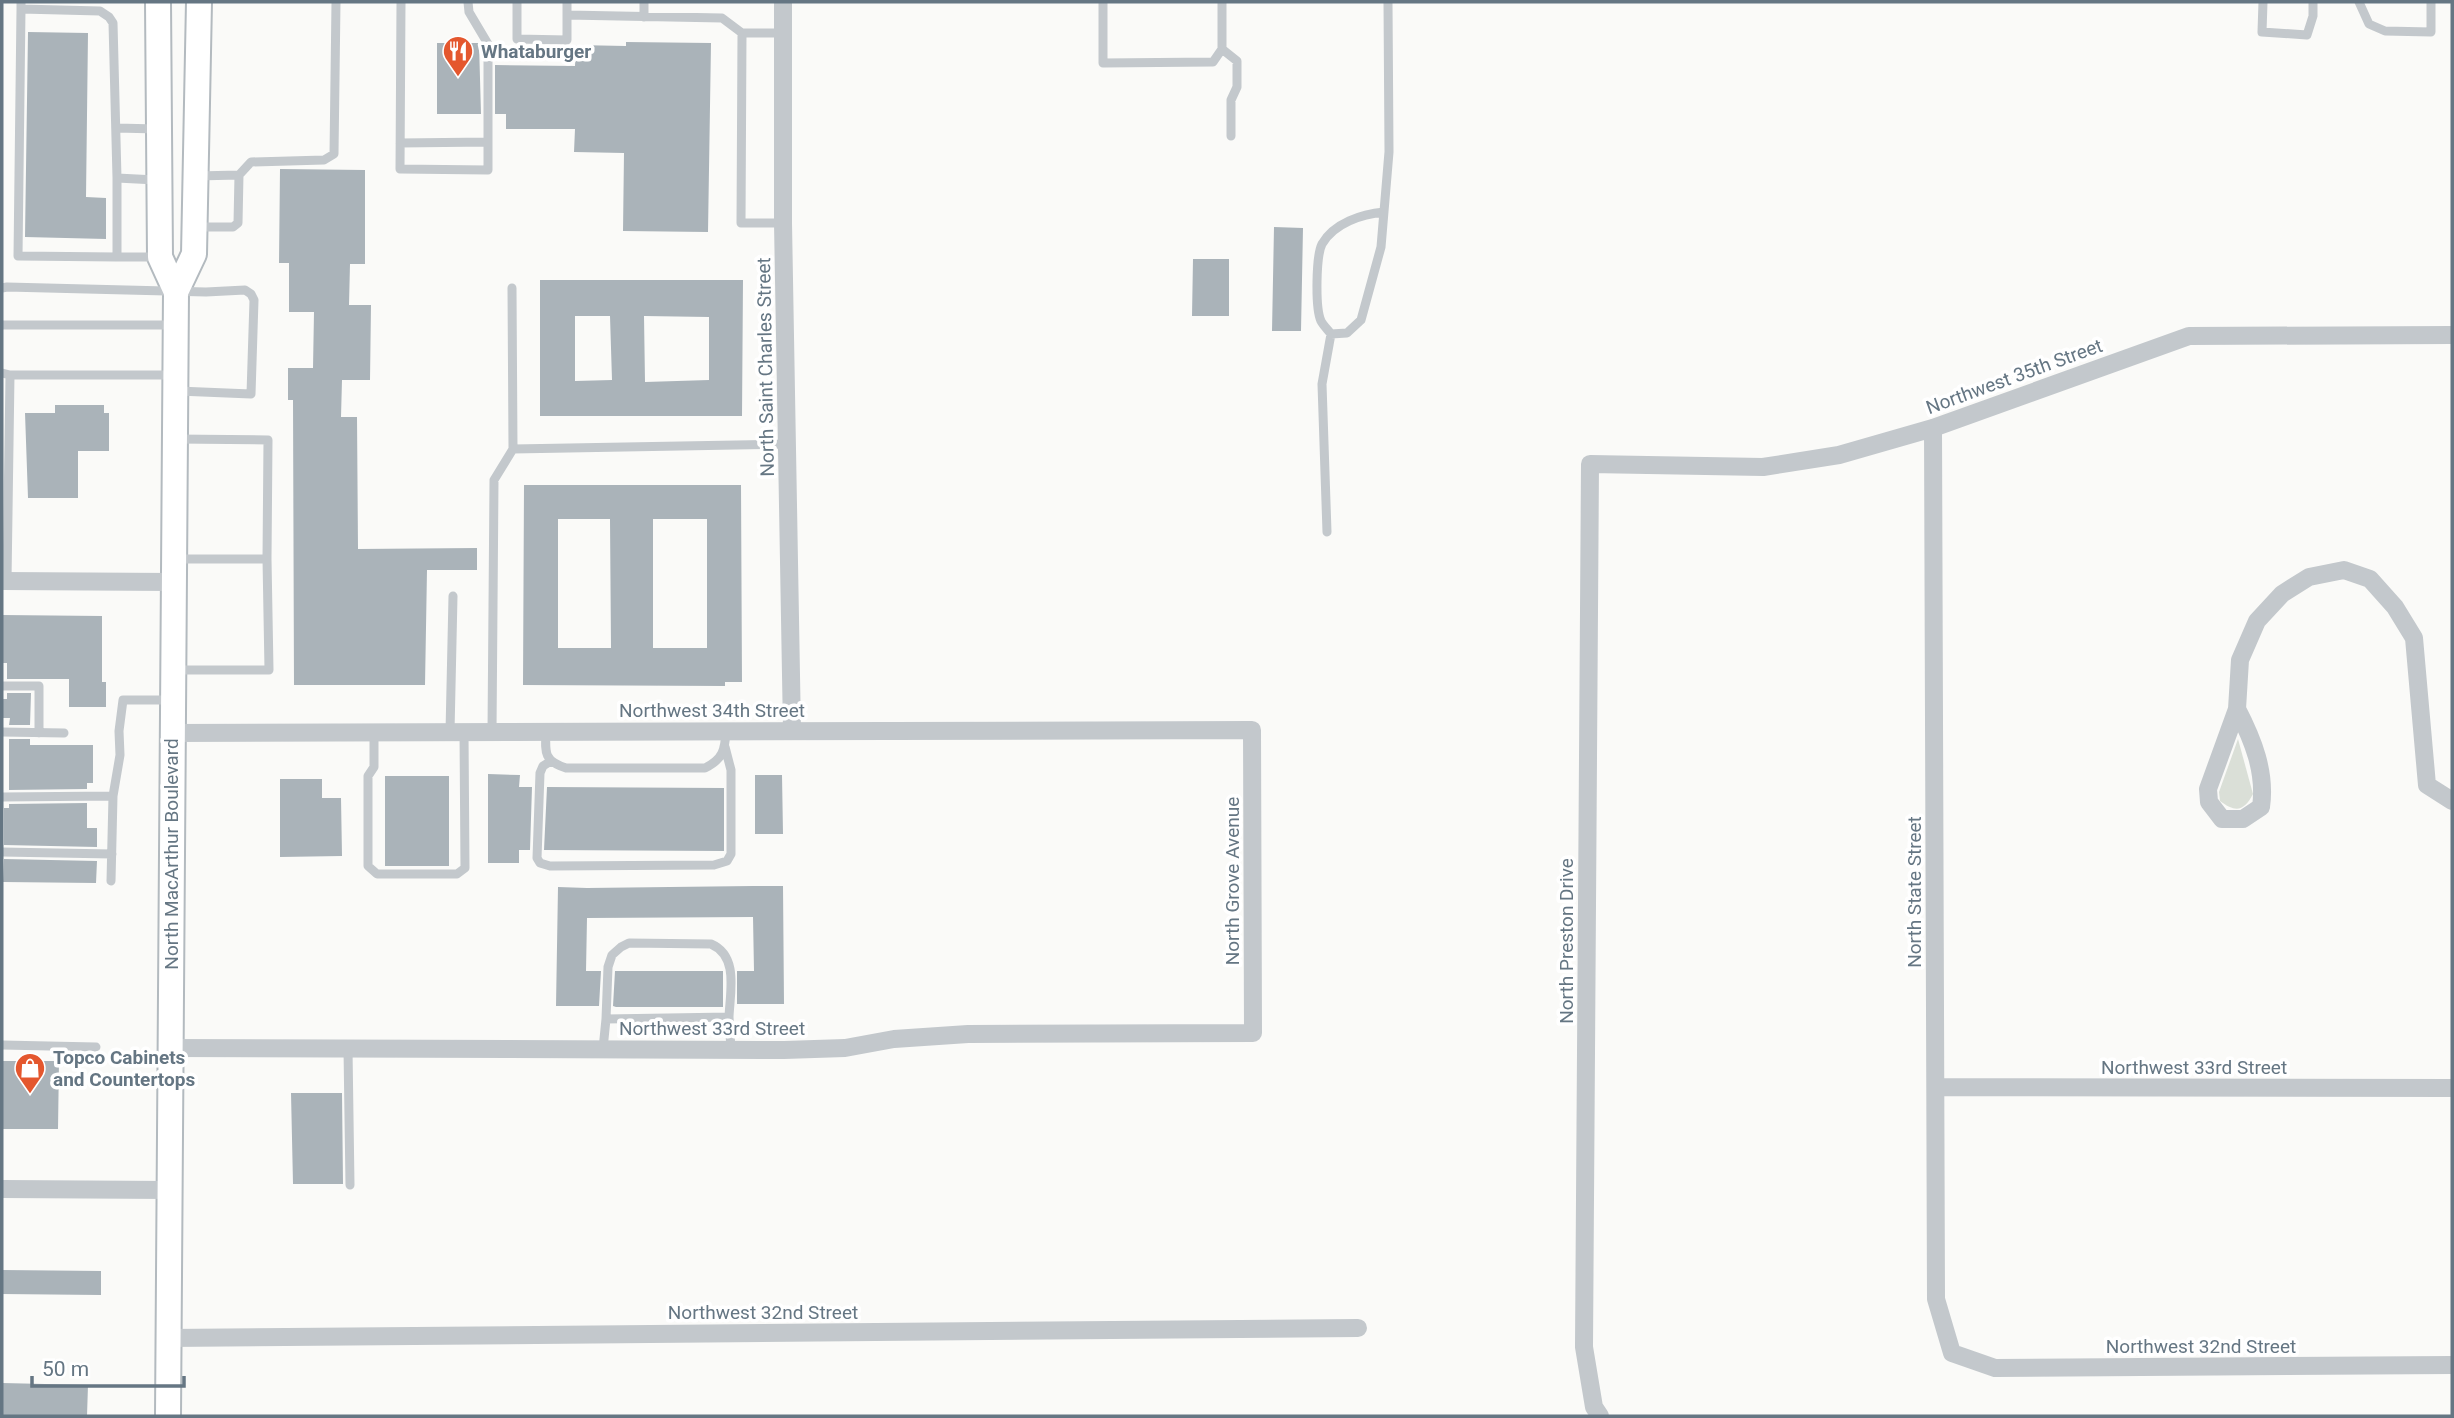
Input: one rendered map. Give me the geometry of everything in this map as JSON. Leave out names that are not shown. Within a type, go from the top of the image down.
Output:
[{"type":"main road","name":"North MacArthur Boulevard","points":[[158,2],[160,257],[176,292]]},
{"type":"main road","name":"North MacArthur Boulevard","points":[[168,1416],[175,325],[176,292],[194,254],[199,2]]},
{"type":"street","name":"North Saint Charles Street","points":[[783,2],[783,223],[792,731]]},
{"type":"street","name":"Northwest 35th Street","points":[[1590,464],[1763,467],[1839,455],[1933,428],[2189,336],[2452,335]]},
{"type":"street","name":"North State Street","points":[[1933,428],[1936,1299],[1952,1353]]},
{"type":"street","name":"North Preston Drive","points":[[1590,464],[1584,1347],[1594,1408],[1600,1416]]},
{"type":"street","points":[[2237,709],[2252,736],[2264,788],[2261,807],[2243,819],[2222,819],[2209,802],[2208,789],[2237,709],[2240,660],[2257,621],[2282,594],[2309,577],[2344,570],[2370,579],[2395,607],[2414,638],[2427,785],[2452,801]]},
{"type":"street","points":[[4,581],[173,571]]},
{"type":"street","name":"Northwest 34th Street","points":[[171,733],[546,732],[725,739],[792,731],[1252,730]]},
{"type":"street","name":"North Grove Avenue","points":[[1252,730],[1253,1033]]},
{"type":"street","name":"Northwest 33rd Street","points":[[170,1048],[731,1050],[845,1048],[894,1039],[968,1034],[1253,1033]]},
{"type":"street","name":"Northwest 33rd Street","points":[[1937,1087],[2452,1088]]},
{"type":"street","points":[[2,1189],[169,1190]]},
{"type":"street","name":"Northwest 32nd Street","points":[[168,1338],[1358,1328]]},
{"type":"street","name":"Northwest 32nd Street","points":[[1952,1353],[1995,1368],[2452,1365]]},
{"type":"lane","points":[[196,227],[233,227],[238,223],[239,175],[251,162],[324,160],[334,154],[336,2]]},
{"type":"lane","points":[[401,2],[400,169],[488,170],[488,44],[468,12],[468,2]]},
{"type":"lane","points":[[517,2],[517,39],[567,40],[567,2]]},
{"type":"lane","points":[[644,2],[644,17]]},
{"type":"lane","points":[[1103,2],[1103,63],[1213,62],[1222,49],[1222,2]]},
{"type":"lane","points":[[1331,334],[1347,333],[1361,320],[1381,247],[1389,152],[1388,2]]},
{"type":"lane","points":[[2263,2],[2262,32],[2307,35],[2313,16],[2313,2]]},
{"type":"lane","points":[[2359,2],[2369,24],[2385,31],[2431,32],[2431,2]]},
{"type":"lane","points":[[117,257],[117,128],[113,23],[100,12],[74,6],[21,5],[18,256],[117,257],[160,257]]},
{"type":"lane","points":[[567,15],[722,18],[742,33],[783,33]]},
{"type":"lane","points":[[742,33],[741,223],[783,223]]},
{"type":"lane","points":[[1222,49],[1237,61],[1237,87],[1231,100],[1231,136]]},
{"type":"lane","points":[[117,128],[159,129]]},
{"type":"lane","points":[[400,143],[488,142]]},
{"type":"lane","points":[[196,176],[239,175]]},
{"type":"lane","points":[[117,178],[158,180]]},
{"type":"lane","points":[[1327,532],[1322,383],[1331,334],[1320,320],[1316,290],[1322,245],[1339,226],[1366,214],[1384,212]]},
{"type":"lane","points":[[2,288],[176,292],[245,290],[254,300],[251,394],[175,383],[6,374],[4,581]]},
{"type":"lane","points":[[492,732],[494,480],[513,449],[512,288]]},
{"type":"lane","points":[[2,325],[175,325]]},
{"type":"lane","points":[[172,670],[269,670],[268,440],[174,439]]},
{"type":"lane","points":[[513,449],[787,444]]},
{"type":"lane","points":[[173,571],[267,559]]},
{"type":"lane","points":[[374,732],[374,767],[368,776],[368,866],[377,874],[457,874],[465,868],[453,596]]},
{"type":"lane","points":[[2,686],[39,686],[39,733]]},
{"type":"lane","points":[[111,881],[113,796],[120,754],[119,731],[123,699],[172,700]]},
{"type":"lane","points":[[2,732],[64,733]]},
{"type":"lane","points":[[546,732],[545,751],[551,761],[566,768],[705,768],[721,757],[725,739]]},
{"type":"lane","points":[[551,761],[543,766],[540,773],[537,858],[540,863],[550,866],[714,865],[727,861],[731,854],[731,770],[725,739]]},
{"type":"lane","points":[[2,797],[113,796]]},
{"type":"lane","points":[[2,852],[112,854]]},
{"type":"lane","points":[[603,1049],[607,967],[612,955],[629,943],[711,944],[720,948],[730,964],[731,1050]]},
{"type":"lane","points":[[606,1019],[729,1017]]},
{"type":"lane","points":[[2,1045],[96,1047]]},
{"type":"lane","points":[[348,1049],[350,1185]]},
{"type":"shaded area","points":[[2238,739],[2253,794],[2243,807],[2235,809],[2220,801],[2219,792]]},
{"type":"building","points":[[28,32],[88,33],[86,197],[106,198],[106,239],[25,237]]},
{"type":"building","points":[[626,42],[711,43],[708,232],[623,231],[624,153],[574,152],[575,129],[506,129],[506,114],[495,114],[495,65],[575,66],[576,45],[626,46]]},
{"type":"building","name":"Whataburger","points":[[437,43],[479,43],[481,114],[437,114]]},
{"type":"building","points":[[280,169],[365,170],[365,264],[350,264],[349,305],[371,305],[370,380],[342,380],[341,417],[357,417],[358,549],[477,548],[477,570],[427,570],[425,685],[294,685],[293,400],[288,400],[288,368],[313,368],[314,312],[289,312],[289,263],[279,263]]},
{"type":"building","points":[[1274,227],[1303,228],[1301,331],[1272,331]]},
{"type":"building","points":[[1193,259],[1229,259],[1229,316],[1192,316]]},
{"type":"building","points":[[540,280],[743,280],[742,416],[540,416]],"holes":[[[575,316],[610,316],[612,380],[575,381]],[[644,316],[709,317],[709,380],[645,382]]]},
{"type":"building","points":[[55,405],[104,405],[104,413],[109,413],[109,451],[78,451],[78,498],[28,498],[25,413],[55,413]]},
{"type":"building","points":[[524,485],[741,485],[742,682],[725,682],[725,686],[523,685]],"holes":[[[558,519],[610,519],[611,648],[558,648]],[[653,519],[707,519],[707,648],[653,648]]]},
{"type":"building","points":[[2,615],[102,616],[102,682],[106,682],[106,707],[69,707],[69,679],[7,679],[7,663],[2,663]]},
{"type":"building","points":[[7,693],[31,693],[30,725],[9,725],[10,718],[2,718],[2,699],[7,699]]},
{"type":"building","points":[[9,739],[30,739],[30,745],[93,745],[93,783],[87,783],[87,789],[9,790]]},
{"type":"building","points":[[488,774],[520,775],[519,787],[532,787],[530,850],[519,850],[519,863],[488,863]]},
{"type":"building","points":[[755,775],[782,775],[783,834],[755,834]]},
{"type":"building","points":[[385,776],[449,776],[449,866],[385,866]]},
{"type":"building","points":[[280,779],[322,779],[322,798],[341,798],[342,856],[280,857]]},
{"type":"building","points":[[547,787],[724,788],[724,851],[544,850]]},
{"type":"building","points":[[87,803],[87,828],[97,828],[97,847],[4,845],[4,808],[9,808],[9,804]]},
{"type":"building","points":[[4,859],[97,861],[96,883],[3,882]]},
{"type":"building","points":[[783,886],[784,1004],[737,1004],[737,971],[754,971],[753,917],[587,918],[586,971],[601,971],[599,1006],[556,1006],[558,887]]},
{"type":"building","points":[[615,971],[723,971],[723,1007],[613,1006]]},
{"type":"building","name":"Topco Cabinets and Countertops","points":[[2,1061],[59,1061],[58,1129],[2,1129]]},
{"type":"building","points":[[291,1093],[342,1093],[343,1184],[293,1184]]},
{"type":"building","points":[[2,1270],[101,1271],[101,1295],[2,1294]]},
{"type":"building","points":[[2,1383],[88,1385],[87,1416],[2,1416]]},
{"type":"place","name":"Whataburger","points":[[458,78]]},
{"type":"place","name":"Topco Cabinets and Countertops","points":[[30,1095]]}]
